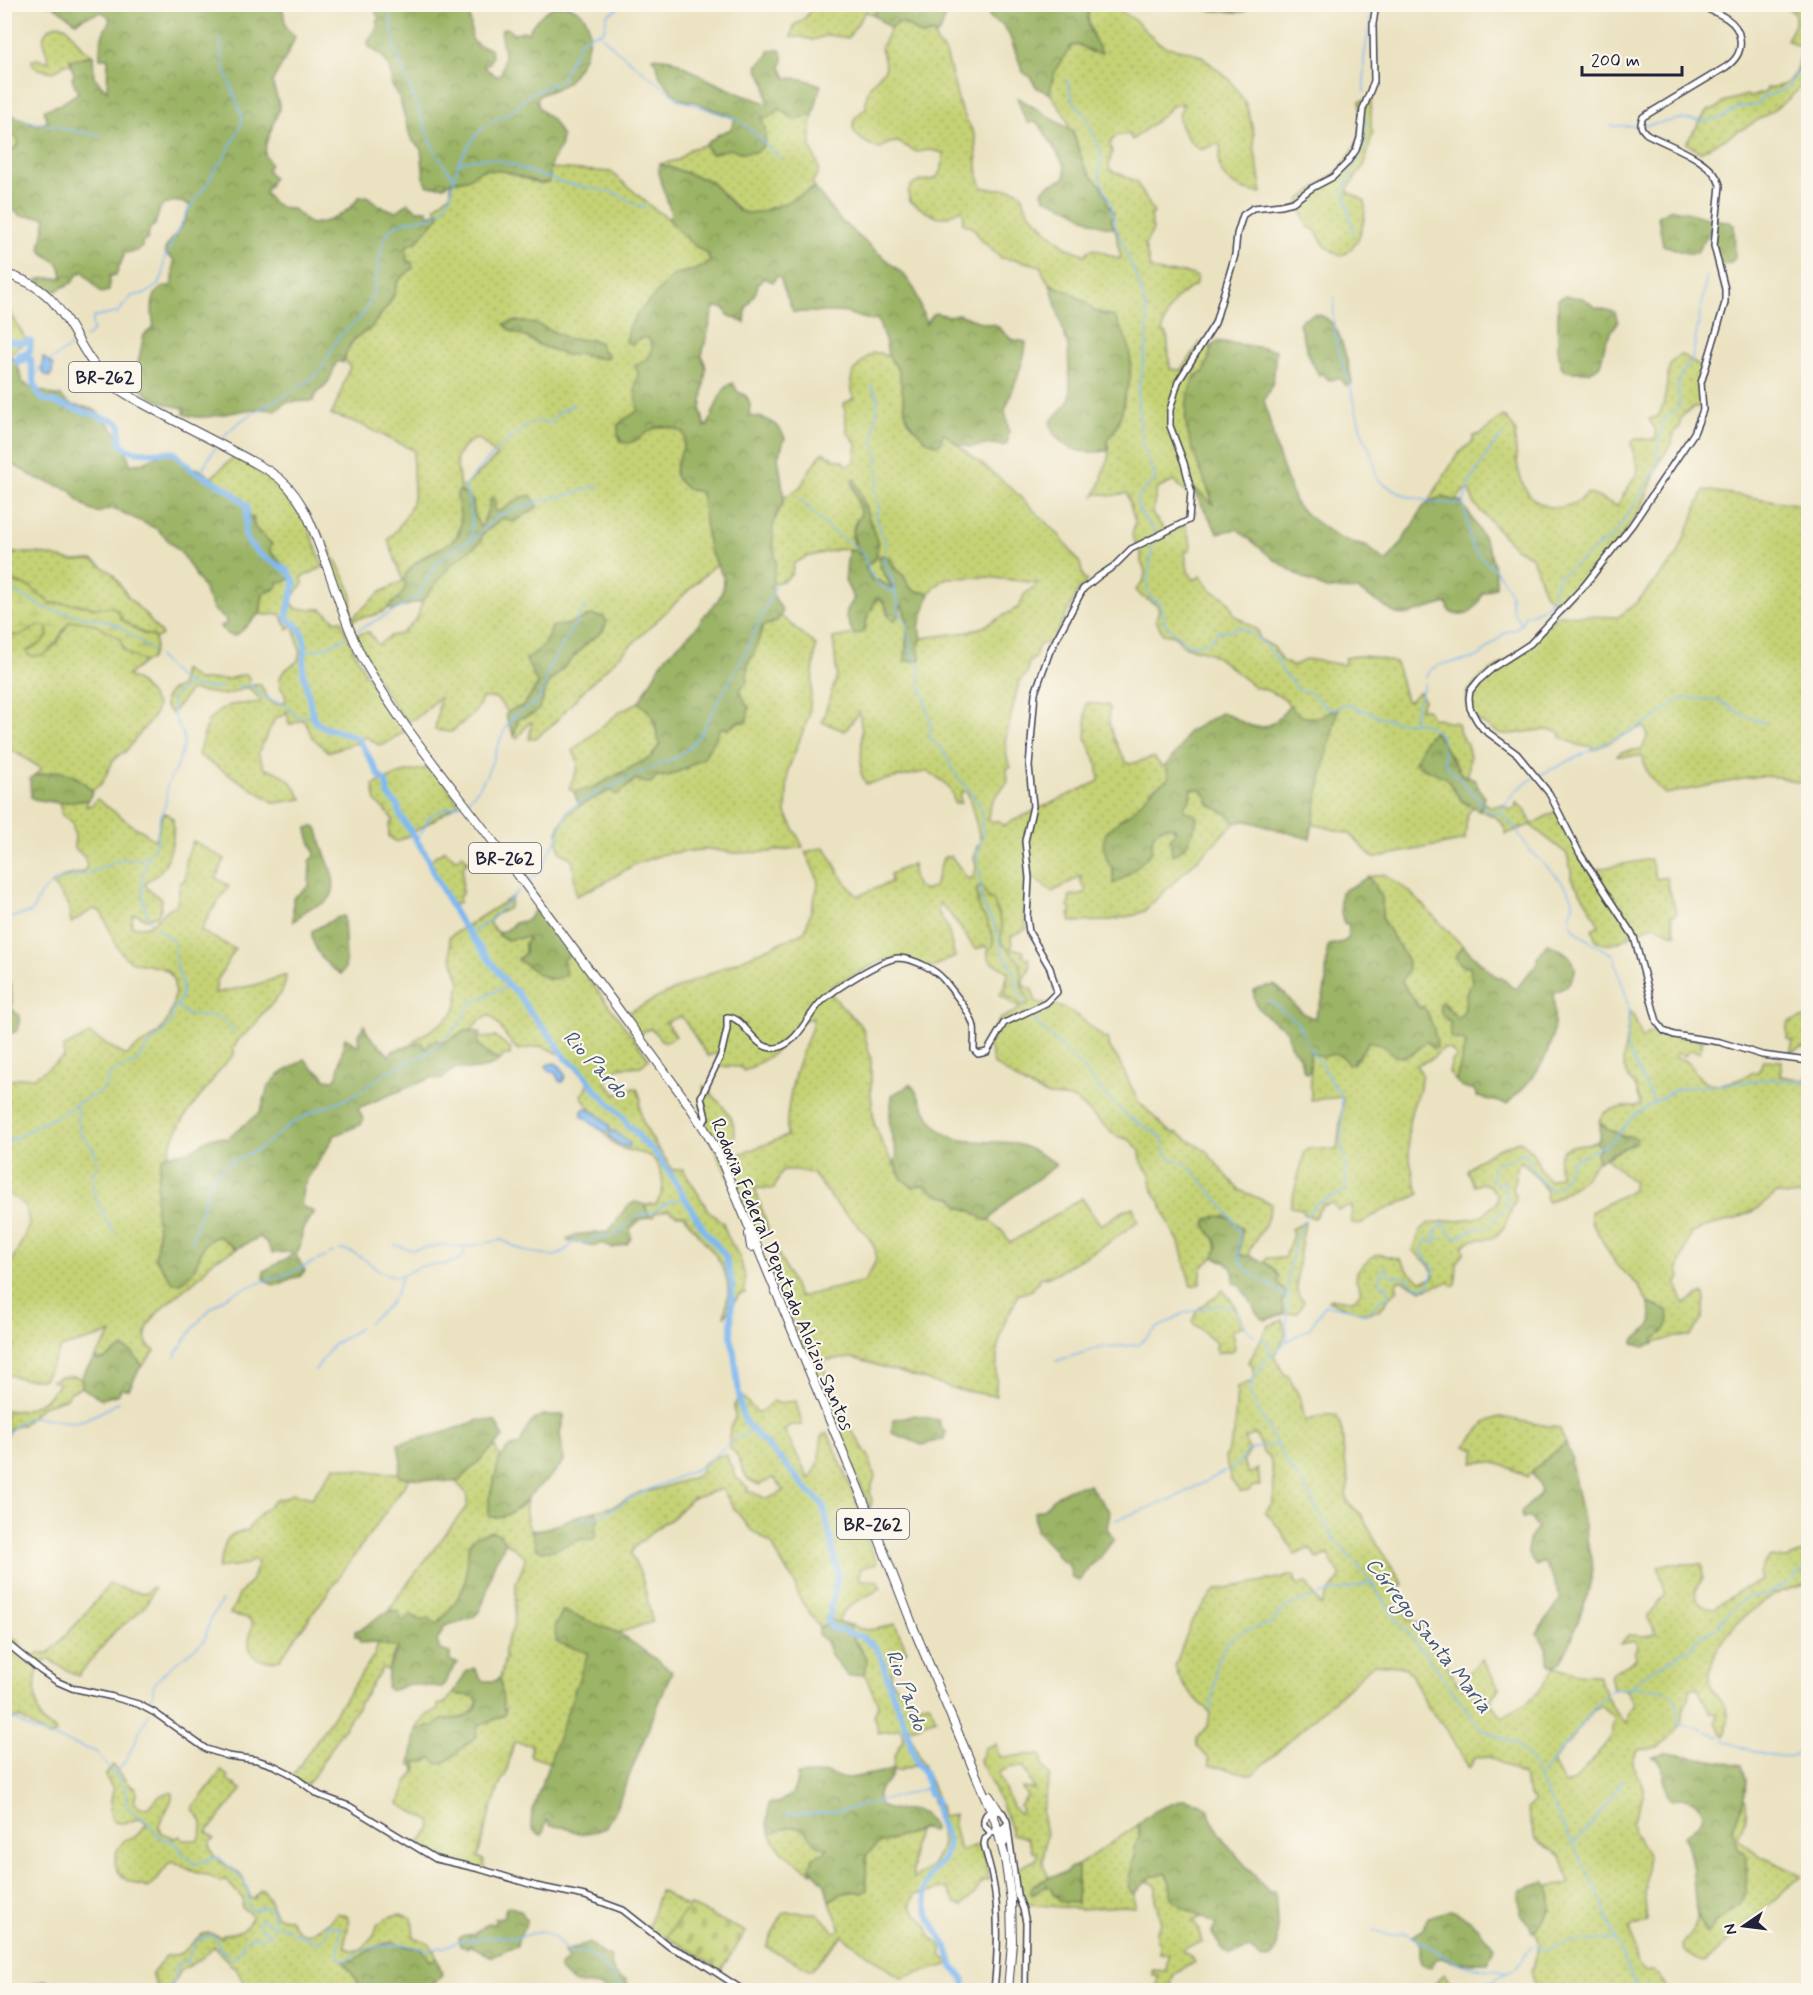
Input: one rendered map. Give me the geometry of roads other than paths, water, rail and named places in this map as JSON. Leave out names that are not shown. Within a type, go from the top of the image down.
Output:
[{"type":"highway","name":"Rodovia Federal Deputado Aloízio Santos","points":[[4,274],[28,282],[52,299],[96,367],[118,389],[269,471],[295,494],[313,529],[352,636],[381,690],[702,1125],[718,1155],[748,1225],[999,1830],[1012,1910],[1008,1990]]},
{"type":"highway","points":[[748,1225],[762,1241]]},
{"type":"highway","points":[[748,1225],[751,1247]]},
{"type":"highway","points":[[769,1260],[771,1281]]},
{"type":"highway","points":[[758,1264],[771,1281]]},
{"type":"street","points":[[702,1125],[706,1117],[701,1097],[721,1055],[727,1029],[727,1017],[734,1018],[764,1046],[771,1048],[781,1046],[794,1037],[817,1006],[832,993],[875,967],[899,958],[934,971],[942,978],[971,1020],[974,1031],[974,1050],[982,1054],[987,1052],[1004,1023],[1046,1003],[1057,992],[1050,968],[1029,932],[1027,918],[1029,878],[1026,841],[1033,804],[1029,772],[1035,693],[1050,651],[1083,589],[1114,566],[1131,549],[1189,520],[1191,490],[1169,418],[1177,385],[1215,323],[1235,255],[1237,234],[1243,215],[1253,208],[1281,205],[1298,200],[1312,188],[1333,177],[1347,164],[1356,150],[1363,109],[1374,81],[1373,24],[1375,11],[1380,4]]},
{"type":"street","points":[[1694,4],[1732,22],[1737,29],[1741,44],[1737,56],[1726,67],[1643,117],[1640,125],[1647,134],[1698,160],[1714,172],[1720,185],[1714,246],[1726,296],[1701,383],[1703,410],[1694,433],[1603,564],[1536,639],[1494,667],[1470,691],[1468,698],[1477,721],[1517,754],[1549,793],[1580,855],[1634,937],[1657,1022],[1664,1031],[1674,1035],[1720,1042],[1762,1055],[1809,1061]]},
{"type":"street","points":[[4,1641],[56,1681],[72,1688],[113,1696],[138,1704],[155,1713],[206,1749],[275,1766],[320,1795],[349,1806],[436,1859],[480,1869],[536,1886],[585,1896],[623,1910],[670,1947],[692,1957],[743,1990]]},
{"type":"street","points":[[994,1990],[997,1942],[995,1900],[984,1844],[985,1839],[999,1830],[1026,1923],[1025,1990]]},
{"type":"water","points":[[43,357],[53,365],[49,377],[42,370]]},
{"type":"water","points":[[555,1063],[564,1072],[563,1082],[559,1081],[556,1074],[548,1070],[546,1066]]},
{"type":"water","points":[[585,1108],[602,1118],[610,1130],[606,1132],[597,1128],[582,1116]]},
{"type":"water","points":[[614,1131],[630,1143],[629,1147],[613,1140],[609,1135]]},
{"type":"waterway","points":[[390,4],[396,52],[433,147],[453,177]]},
{"type":"waterway","points":[[222,439],[242,420],[293,391],[320,371],[339,337],[365,311],[373,295],[383,242],[391,229],[402,222],[434,216],[442,210],[450,197],[458,163],[474,137],[489,123],[512,112],[530,94],[560,81],[581,40],[604,31],[607,15],[626,4]]},
{"type":"waterway","points":[[1364,92],[1364,59],[1374,4]]},
{"type":"waterway","name":"Córrego Santa Maria","points":[[1781,4],[1801,8],[1808,15]]},
{"type":"waterway","points":[[599,33],[616,50],[680,100],[736,119],[782,160]]},
{"type":"waterway","points":[[85,338],[93,331],[94,317],[117,313],[132,296],[147,293],[159,284],[163,275],[164,260],[188,210],[209,181],[215,168],[222,162],[241,126],[242,116],[223,64],[220,39]]},
{"type":"waterway","points":[[1644,126],[1680,119],[1703,121],[1721,118],[1739,107],[1757,105],[1763,97],[1786,89],[1808,61]]},
{"type":"waterway","points":[[1067,80],[1073,100],[1085,116],[1099,146],[1101,156],[1099,176],[1111,204],[1116,228],[1139,283],[1148,317],[1138,407],[1143,447],[1156,478],[1138,497],[1137,502],[1140,512],[1153,529],[1151,536]]},
{"type":"waterway","points":[[4,108],[17,117],[30,121],[79,132],[101,134]]},
{"type":"waterway","points":[[1354,234],[1344,191],[1364,147],[1365,116]]},
{"type":"waterway","points":[[1610,126],[1638,126]]},
{"type":"waterway","points":[[459,163],[472,159],[494,159],[562,182],[614,193],[645,207]]},
{"type":"waterway","points":[[1426,677],[1430,671],[1441,664],[1477,657],[1502,635],[1518,628],[1525,615],[1544,607],[1552,598],[1558,577],[1610,539],[1617,531],[1656,470],[1663,420],[1679,408],[1679,380],[1692,359],[1707,275]]},
{"type":"waterway","points":[[1335,297],[1333,315],[1336,343],[1361,430],[1373,458],[1377,478],[1406,496],[1438,503],[1463,504]]},
{"type":"waterway","name":"Rio Pardo","points":[[4,339],[21,343],[31,342],[30,351],[19,355],[16,360],[18,363],[29,357],[31,359],[36,387],[42,399],[115,421],[120,424],[120,439],[128,449],[175,453],[192,470],[228,489],[247,506],[245,534],[249,543],[260,555],[287,570],[295,582],[286,618],[302,632],[305,644],[303,671],[314,720],[324,727],[355,737],[360,741],[380,777],[386,782],[388,795],[398,806],[400,815],[426,855],[459,920],[553,1039],[565,1058],[580,1069],[597,1091],[624,1118],[628,1126],[654,1151],[704,1230],[725,1255],[732,1284],[731,1337],[741,1411],[746,1423],[808,1491],[823,1504],[838,1573],[830,1606],[831,1614],[827,1620],[830,1627],[862,1637],[880,1654],[913,1753],[924,1772],[930,1794],[936,1800],[937,1816],[948,1846],[943,1860],[933,1871],[924,1889],[926,1902],[929,1917],[947,1948],[953,1967],[963,1978],[966,1990]]},
{"type":"waterway","points":[[50,361],[74,344]]},
{"type":"waterway","points":[[34,376],[41,367]]},
{"type":"waterway","points":[[871,385],[878,398],[873,442],[878,456],[879,476],[875,492],[879,507],[876,516],[886,546],[883,562],[890,573],[901,617],[907,624],[911,653],[920,666],[919,684],[923,691],[931,725],[929,737],[942,749],[957,776],[981,808],[983,836],[977,860],[980,869],[981,899],[995,925],[1003,954],[1014,971],[1016,986],[1025,1004]]},
{"type":"waterway","points":[[471,540],[471,519],[465,486],[519,431],[537,422],[551,423],[558,413],[574,404]]},
{"type":"waterway","points":[[1502,435],[1471,480],[1463,504],[1472,546],[1503,580],[1510,593],[1512,609],[1521,622]]},
{"type":"waterway","points":[[201,475],[217,445]]},
{"type":"waterway","points":[[358,630],[416,597],[441,559],[457,547],[475,538],[497,516],[539,501],[600,485]]},
{"type":"waterway","points":[[800,499],[829,529],[859,549],[875,580],[882,587],[895,592]]},
{"type":"waterway","points":[[1153,541],[1147,588],[1151,598],[1160,603],[1165,624],[1188,645],[1204,644],[1218,631],[1231,631],[1237,627],[1254,635],[1269,649],[1283,672],[1298,690],[1309,692],[1330,710],[1340,708],[1345,704],[1392,721],[1424,723],[1441,735],[1445,764],[1477,797],[1485,810],[1501,814]]},
{"type":"waterway","points":[[4,583],[17,593],[47,609],[120,626],[152,651]]},
{"type":"waterway","points":[[529,880],[541,871],[557,839],[567,811],[584,800],[643,771],[677,757],[690,747],[701,733],[745,653],[775,587]]},
{"type":"waterway","points":[[467,800],[475,793],[487,775],[511,720],[540,697],[550,666],[585,606]]},
{"type":"waterway","points":[[303,653],[327,647],[345,638]]},
{"type":"waterway","points":[[158,656],[179,678],[193,686],[224,687]]},
{"type":"waterway","points":[[1415,722],[1414,714],[1425,683]]},
{"type":"waterway","points":[[4,924],[9,918],[32,912],[40,894],[51,884],[65,878],[83,875],[123,859],[137,859],[150,854],[157,841],[159,821],[166,802],[167,786],[178,764],[184,744],[183,735],[174,716],[172,702],[176,693],[189,685]]},
{"type":"waterway","points":[[236,686],[253,686],[264,697],[287,706],[297,717],[313,716]]},
{"type":"waterway","points":[[1538,776],[1651,721],[1677,701],[1687,698],[1720,701],[1743,715],[1766,723]]},
{"type":"waterway","points":[[1501,813],[1514,792],[1534,778]]},
{"type":"waterway","points":[[416,839],[429,818],[440,810],[461,804]]},
{"type":"waterway","points":[[1501,814],[1514,826],[1535,856],[1557,877],[1571,895],[1573,906],[1570,917],[1574,928],[1587,939],[1614,955],[1627,1003],[1626,1046],[1654,1102]]},
{"type":"waterway","points":[[148,857],[143,875],[142,893],[151,922]]},
{"type":"waterway","points":[[469,934],[491,920],[519,890]]},
{"type":"waterway","points":[[4,1144],[100,1092],[104,1089],[110,1075],[118,1069],[136,1063],[148,1046],[171,1023],[173,1010],[180,1001],[182,984],[176,964],[174,942],[155,927]]},
{"type":"waterway","points":[[191,1243],[208,1188],[215,1174],[227,1164],[259,1149],[310,1113],[354,1096],[387,1072],[429,1052],[459,1025],[471,1003],[509,985]]},
{"type":"waterway","points":[[1270,1001],[1297,1022],[1312,1053],[1324,1067],[1330,1081],[1342,1097],[1341,1144],[1345,1158],[1346,1189],[1340,1194],[1317,1203],[1306,1216]]},
{"type":"waterway","points":[[178,1006],[187,1015],[218,1017],[234,1033]]},
{"type":"waterway","points":[[1030,1014],[1126,1115],[1162,1137],[1167,1156],[1184,1163],[1236,1225],[1240,1235],[1239,1258],[1245,1268],[1287,1299]]},
{"type":"waterway","name":"Córrego Santa Maria","points":[[1638,1990],[1626,1966],[1599,1895],[1527,1755],[1516,1744],[1481,1729],[1403,1628],[1365,1574],[1335,1540],[1302,1483],[1284,1458],[1250,1394],[1251,1384],[1264,1362],[1286,1342],[1310,1328],[1325,1305],[1366,1314],[1377,1305],[1378,1300],[1389,1297],[1387,1285],[1382,1285],[1380,1282],[1380,1272],[1385,1267],[1388,1269],[1386,1272],[1390,1275],[1407,1278],[1417,1286],[1429,1285],[1434,1269],[1424,1256],[1423,1249],[1426,1239],[1432,1243],[1437,1240],[1439,1238],[1433,1235],[1442,1224],[1447,1225],[1454,1237],[1460,1237],[1471,1230],[1485,1227],[1508,1204],[1504,1189],[1505,1181],[1496,1184],[1492,1181],[1493,1166],[1496,1163],[1521,1153],[1525,1154],[1540,1180],[1554,1190],[1562,1183],[1572,1161],[1614,1139],[1633,1116],[1674,1090],[1771,1079],[1808,1083]]},
{"type":"waterway","points":[[76,1105],[80,1133],[93,1148],[98,1163],[92,1178],[94,1193],[114,1233]]},
{"type":"waterway","points":[[395,1245],[412,1250],[441,1245],[465,1247],[502,1240],[524,1251],[554,1256],[564,1252],[574,1241],[587,1243],[596,1237],[616,1236],[633,1218],[653,1212],[669,1202],[683,1198]]},
{"type":"waterway","points":[[1287,1341],[1288,1274],[1298,1230],[1304,1221]]},
{"type":"waterway","points":[[339,1250],[354,1253],[382,1272],[397,1276],[420,1267],[454,1262],[463,1257],[465,1248]]},
{"type":"waterway","points":[[329,1254],[334,1252]]},
{"type":"waterway","points":[[175,1357],[203,1316],[213,1306],[234,1292],[287,1274],[325,1257]]},
{"type":"waterway","points":[[395,1296],[402,1276]]},
{"type":"waterway","points":[[4,1284],[10,1294],[11,1312]]},
{"type":"waterway","points":[[368,1323],[393,1299]]},
{"type":"waterway","points":[[1056,1361],[1102,1347],[1138,1345],[1156,1329],[1184,1313],[1219,1305],[1233,1308],[1248,1331],[1255,1336]]},
{"type":"waterway","points":[[315,1370],[333,1345],[360,1328]]},
{"type":"waterway","points":[[1261,1338],[1267,1343],[1271,1354]]},
{"type":"waterway","points":[[4,1436],[27,1418],[80,1421],[119,1402]]},
{"type":"waterway","points":[[579,1520],[603,1515],[632,1497],[699,1468],[732,1441],[746,1433],[753,1432]]},
{"type":"waterway","points":[[1230,1470],[1252,1449],[1277,1445]]},
{"type":"waterway","points":[[1116,1520],[1172,1499],[1226,1471]]},
{"type":"waterway","points":[[1792,1580],[1808,1567]]},
{"type":"waterway","points":[[1319,1595],[1370,1583]]},
{"type":"waterway","points":[[1630,1688],[1653,1669],[1675,1659],[1682,1651],[1691,1648],[1699,1637],[1717,1628],[1722,1620],[1748,1596],[1764,1596],[1788,1583]]},
{"type":"waterway","points":[[1211,1710],[1216,1665],[1227,1642],[1243,1631],[1272,1623],[1289,1605],[1314,1597]]},
{"type":"waterway","points":[[151,1706],[154,1684],[168,1669],[204,1641],[211,1618],[222,1601]]},
{"type":"waterway","points":[[1608,1692],[1641,1688],[1669,1693],[1676,1702],[1677,1724],[1699,1728],[1719,1737]]},
{"type":"waterway","points":[[1539,1778],[1605,1695]]},
{"type":"waterway","points":[[115,1774],[126,1760],[149,1713]]},
{"type":"waterway","points":[[4,1716],[15,1719],[32,1730],[97,1752],[126,1791],[126,1806],[148,1823],[161,1838],[176,1843],[183,1854],[195,1864],[220,1858],[245,1883],[248,1889],[249,1909],[271,1908],[274,1923]]},
{"type":"waterway","points":[[1724,1740],[1748,1750],[1783,1757],[1808,1748]]},
{"type":"waterway","points":[[1573,1844],[1590,1826],[1621,1784],[1622,1779]]},
{"type":"waterway","points":[[786,1814],[810,1814],[850,1809],[928,1788]]},
{"type":"waterway","points":[[170,1990],[178,1965],[180,1962],[187,1962],[197,1940],[210,1936],[215,1937],[221,1950],[233,1959],[241,1951],[243,1942],[252,1936],[259,1938],[271,1935],[258,1925],[261,1918],[269,1925],[287,1927],[293,1933],[311,1939],[316,1944],[327,1933],[327,1925],[341,1928],[338,1956],[342,1960],[348,1960],[358,1951],[382,1946],[402,1944],[427,1950],[445,1947],[456,1942],[499,1936],[518,1938],[540,1931],[554,1937],[568,1953],[583,1952],[593,1957],[618,1983],[630,1990]]},
{"type":"waterway","points":[[1373,1930],[1389,1935],[1405,1933],[1455,1962],[1506,1973]]},
{"type":"waterway","points":[[1536,1946],[1547,1950],[1572,1942],[1616,1940]]},
{"type":"waterway","points":[[1462,1990],[1480,1982],[1494,1981],[1515,1969],[1532,1947]]},
{"type":"waterway","points":[[22,1990],[38,1986],[53,1990]]}]
